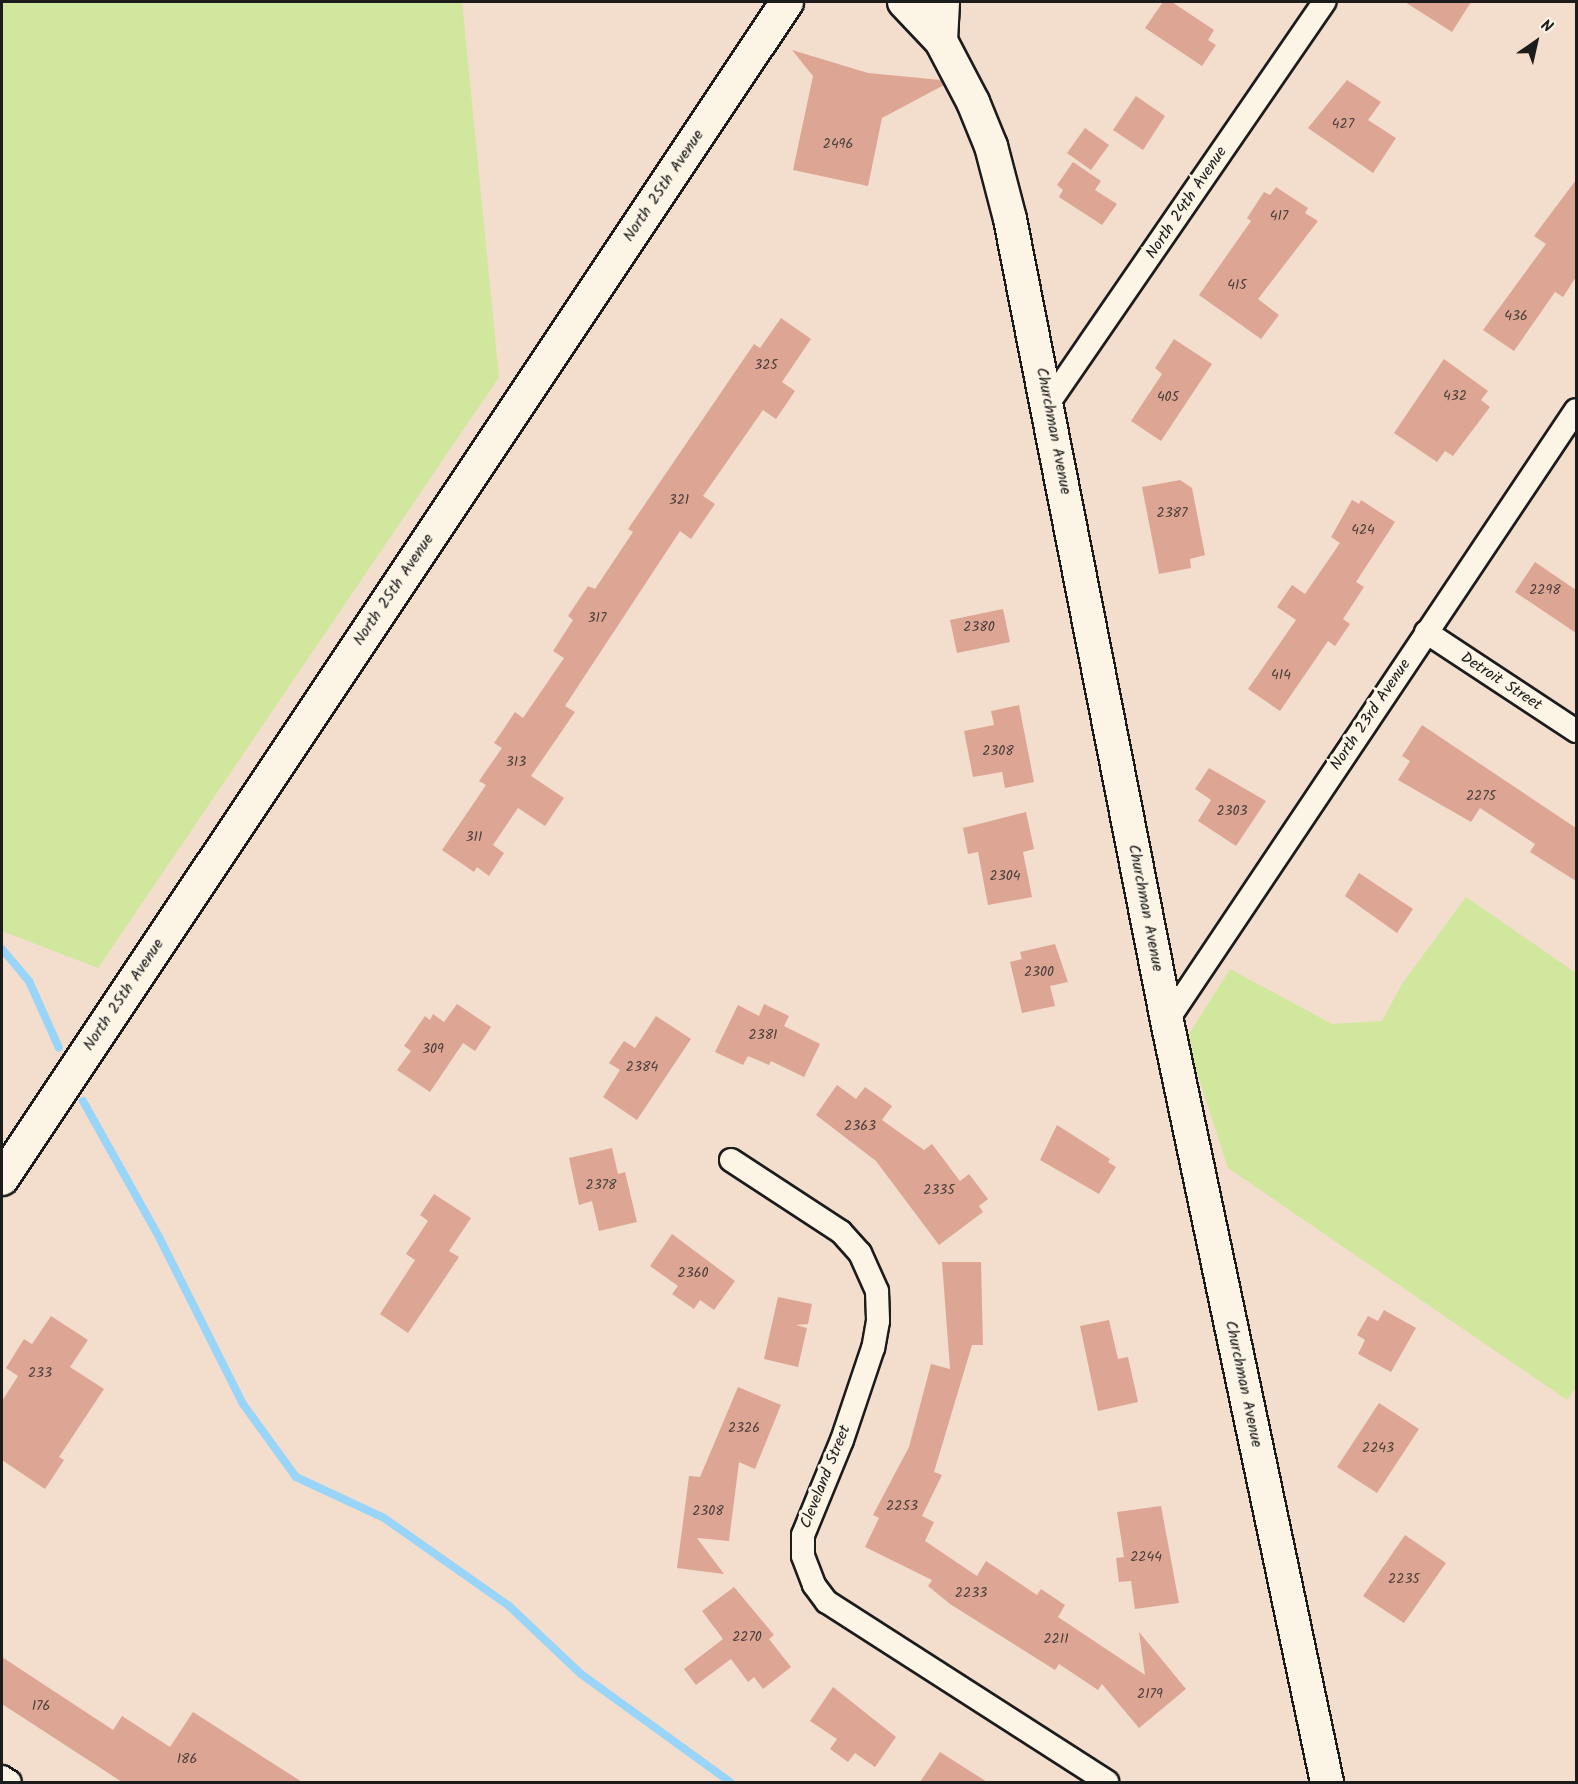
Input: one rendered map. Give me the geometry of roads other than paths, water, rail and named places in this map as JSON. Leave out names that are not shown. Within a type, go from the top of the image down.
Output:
[{"type":"main road","name":"North 25th Avenue","points":[[2,1179],[787,2]]},
{"type":"main road","name":"Churchman Avenue","points":[[904,2],[941,41],[991,146],[1010,219],[1167,1021],[1327,1782]]},
{"type":"main road","name":"Churchman Avenue","points":[[941,41],[943,2]]},
{"type":"street","name":"North 24th Avenue","points":[[1048,404],[1324,2]]},
{"type":"street","name":"North 23rd Avenue","points":[[1167,1021],[1425,632],[1576,410]]},
{"type":"street","name":"Detroit Street","points":[[1425,632],[1576,731]]},
{"type":"street","name":"Cleveland Street","points":[[731,1160],[841,1232],[860,1253],[877,1291],[878,1321],[873,1348],[842,1440],[803,1535],[803,1556],[814,1585],[827,1602],[1107,1782]]},
{"type":"street","points":[[2,1777],[10,1782]]},
{"type":"waterway","points":[[2,949],[29,981],[59,1048]]},
{"type":"waterway","points":[[83,1101],[160,1239],[243,1404],[296,1477],[384,1518],[509,1606],[581,1674],[730,1782]]}]
